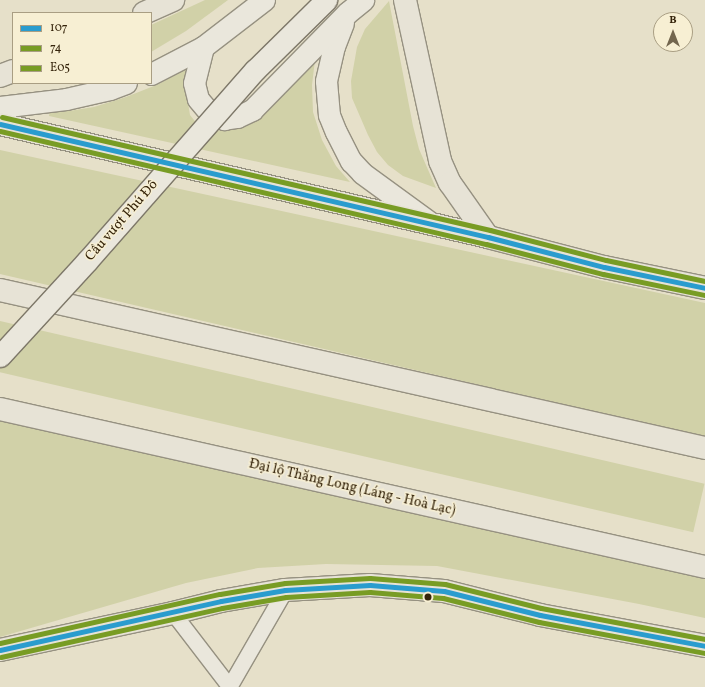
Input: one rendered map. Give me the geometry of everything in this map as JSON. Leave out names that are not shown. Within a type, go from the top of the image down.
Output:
[{"type":"main road","points":[[146,12],[173,0]]},
{"type":"main road","points":[[152,73],[203,47],[264,0]]},
{"type":"main road","name":"Cầu vượt Phú Đô","points":[[0,356],[92,255],[255,70],[326,0]]},
{"type":"main road","points":[[405,0],[440,161],[450,183],[488,237]]},
{"type":"main road","points":[[203,47],[194,83],[198,99],[209,112],[224,119],[237,117],[252,110],[355,6]]},
{"type":"main road","points":[[355,6],[334,46],[326,81],[329,114],[336,132],[351,161],[362,173],[434,226]]},
{"type":"main road","points":[[0,76],[12,71]]},
{"type":"main road","points":[[0,107],[66,99],[110,89],[123,84]]},
{"type":"main road","points":[[0,124],[434,226],[488,237],[604,267],[705,288]]},
{"type":"main road","points":[[0,290],[705,448]]},
{"type":"main road","name":"Đại lộ Thăng Long (Láng - Hoà Lạc)","points":[[0,409],[705,567]]},
{"type":"main road","points":[[0,650],[174,613],[221,601],[285,590],[370,585],[444,591],[540,615],[705,646]]},
{"type":"street","points":[[174,613],[229,686],[285,590]]},
{"type":"green space","points":[[205,0],[228,0],[186,31],[152,51],[152,25]]},
{"type":"green space","points":[[389,1],[413,126],[419,149],[436,188],[403,176],[388,165],[377,152],[352,98],[351,81],[357,47],[365,29]]},
{"type":"green space","points":[[315,60],[312,85],[313,112],[322,140],[336,166],[350,182],[49,116],[50,111],[69,111],[94,107],[126,97],[159,84],[187,68],[185,84],[190,115],[198,125],[211,131],[228,130],[245,123]]},
{"type":"green space","points":[[0,150],[705,303],[705,437],[0,274]]},
{"type":"green space","points":[[0,321],[704,484],[693,532],[0,372]]},
{"type":"green space","points":[[0,417],[705,579],[705,618],[437,566],[326,564],[258,568],[186,583],[0,637]]},
{"type":"transit line","name":"E05","points":[[2,117],[490,230],[606,260],[705,281]]},
{"type":"transit line","name":"107","points":[[0,124],[488,237],[604,267],[705,288]]},
{"type":"transit line","name":"74","points":[[0,131],[486,244],[603,274],[704,295]]},
{"type":"transit line","name":"E05","points":[[0,643],[220,594],[285,583],[370,578],[445,584],[541,608],[705,639]]},
{"type":"transit line","name":"107","points":[[0,650],[221,601],[285,590],[370,585],[444,591],[540,615],[705,646]]},
{"type":"transit line","name":"74","points":[[1,657],[222,608],[286,597],[370,592],[443,598],[539,622],[704,653]]}]
